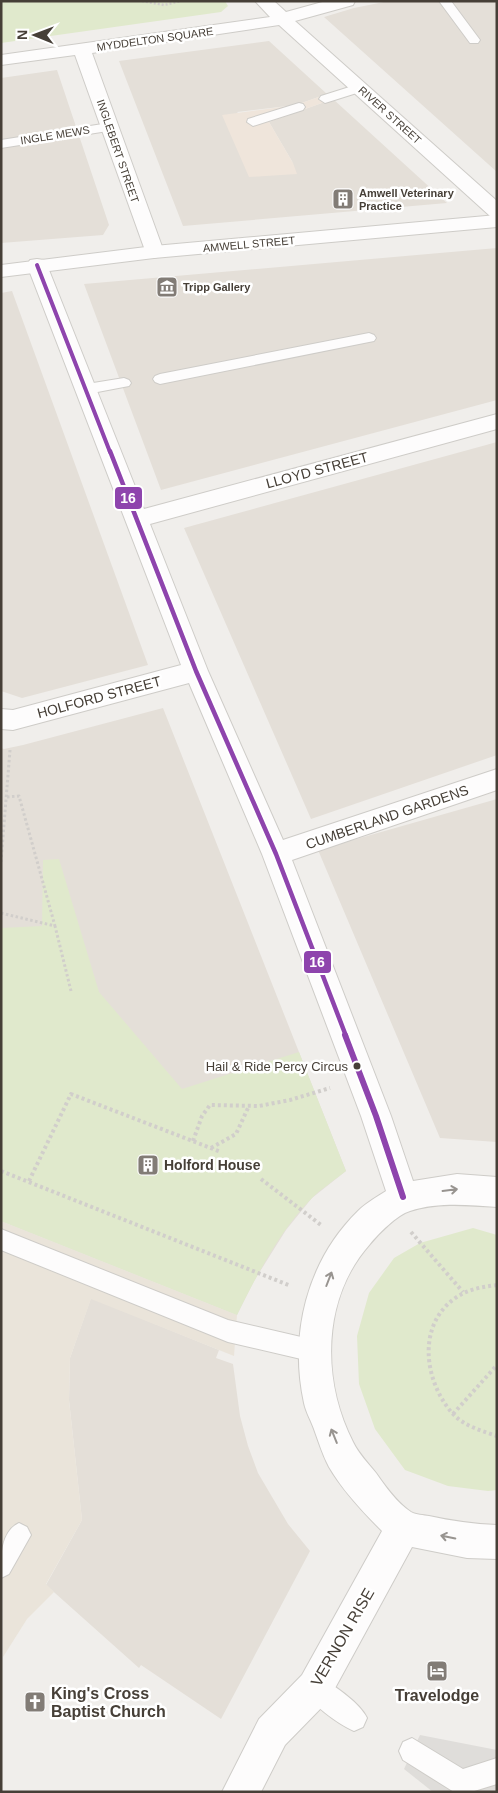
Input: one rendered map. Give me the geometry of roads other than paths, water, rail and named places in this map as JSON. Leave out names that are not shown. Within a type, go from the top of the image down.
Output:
[{"type":"street","points":[[263,1],[282,20]]},
{"type":"street","name":"MYDDELTON SQUARE","points":[[1,60],[282,20],[347,1]]},
{"type":"street","name":"RIVER STREET","points":[[282,20],[497,212]]},
{"type":"street","name":"INGLEBERT STREET","points":[[82,49],[154,252]]},
{"type":"street","name":"AMWELL STREET","points":[[1,271],[37,265],[154,252],[497,221]]},
{"type":"street","points":[[37,265],[56,318],[87,389],[196,671],[276,854],[360,1079],[376,1116],[397,1201]]},
{"type":"street","name":"LLOYD STREET","points":[[137,519],[497,421]]},
{"type":"street","name":"HOLFORD STREET","points":[[7,719],[196,671]]},
{"type":"street","name":"CUMBERLAND GARDENS","points":[[276,854],[497,779]]},
{"type":"street","points":[[497,1192],[457,1189],[397,1201],[370,1220],[348,1244],[333,1270],[322,1298],[316,1324],[314,1351],[321,1404],[341,1455],[375,1500],[403,1528],[467,1541],[497,1542]]},
{"type":"street","name":"VERNON RISE","points":[[241,1792],[272,1732],[314,1688],[403,1528]]},
{"type":"lane","points":[[446,1],[474,40]]},
{"type":"lane","points":[[325,99],[359,88]]},
{"type":"lane","points":[[253,122],[299,107]]},
{"type":"lane","name":"INGLE MEWS","points":[[1,144],[109,127]]},
{"type":"lane","points":[[160,379],[369,338]]},
{"type":"lane","points":[[87,389],[124,382]]},
{"type":"lane","points":[[1,1239],[228,1330],[314,1351]]},
{"type":"lane","points":[[1,1566],[19,1535]]},
{"type":"lane","points":[[314,1688],[354,1718]]},
{"type":"lane","points":[[412,1751],[461,1782],[497,1771]]},
{"type":"place","name":"Amwell Veterinary Practice","points":[[343,199]]},
{"type":"place","name":"Tripp Gallery","points":[[167,287]]},
{"type":"place","name":"Hail & Ride Percy Circus","points":[[357,1066]]},
{"type":"place","name":"Holford House","points":[[148,1165]]},
{"type":"place","name":"Travelodge","points":[[437,1671]]},
{"type":"place","name":"King's Cross Baptist Church","points":[[35,1702]]}]
